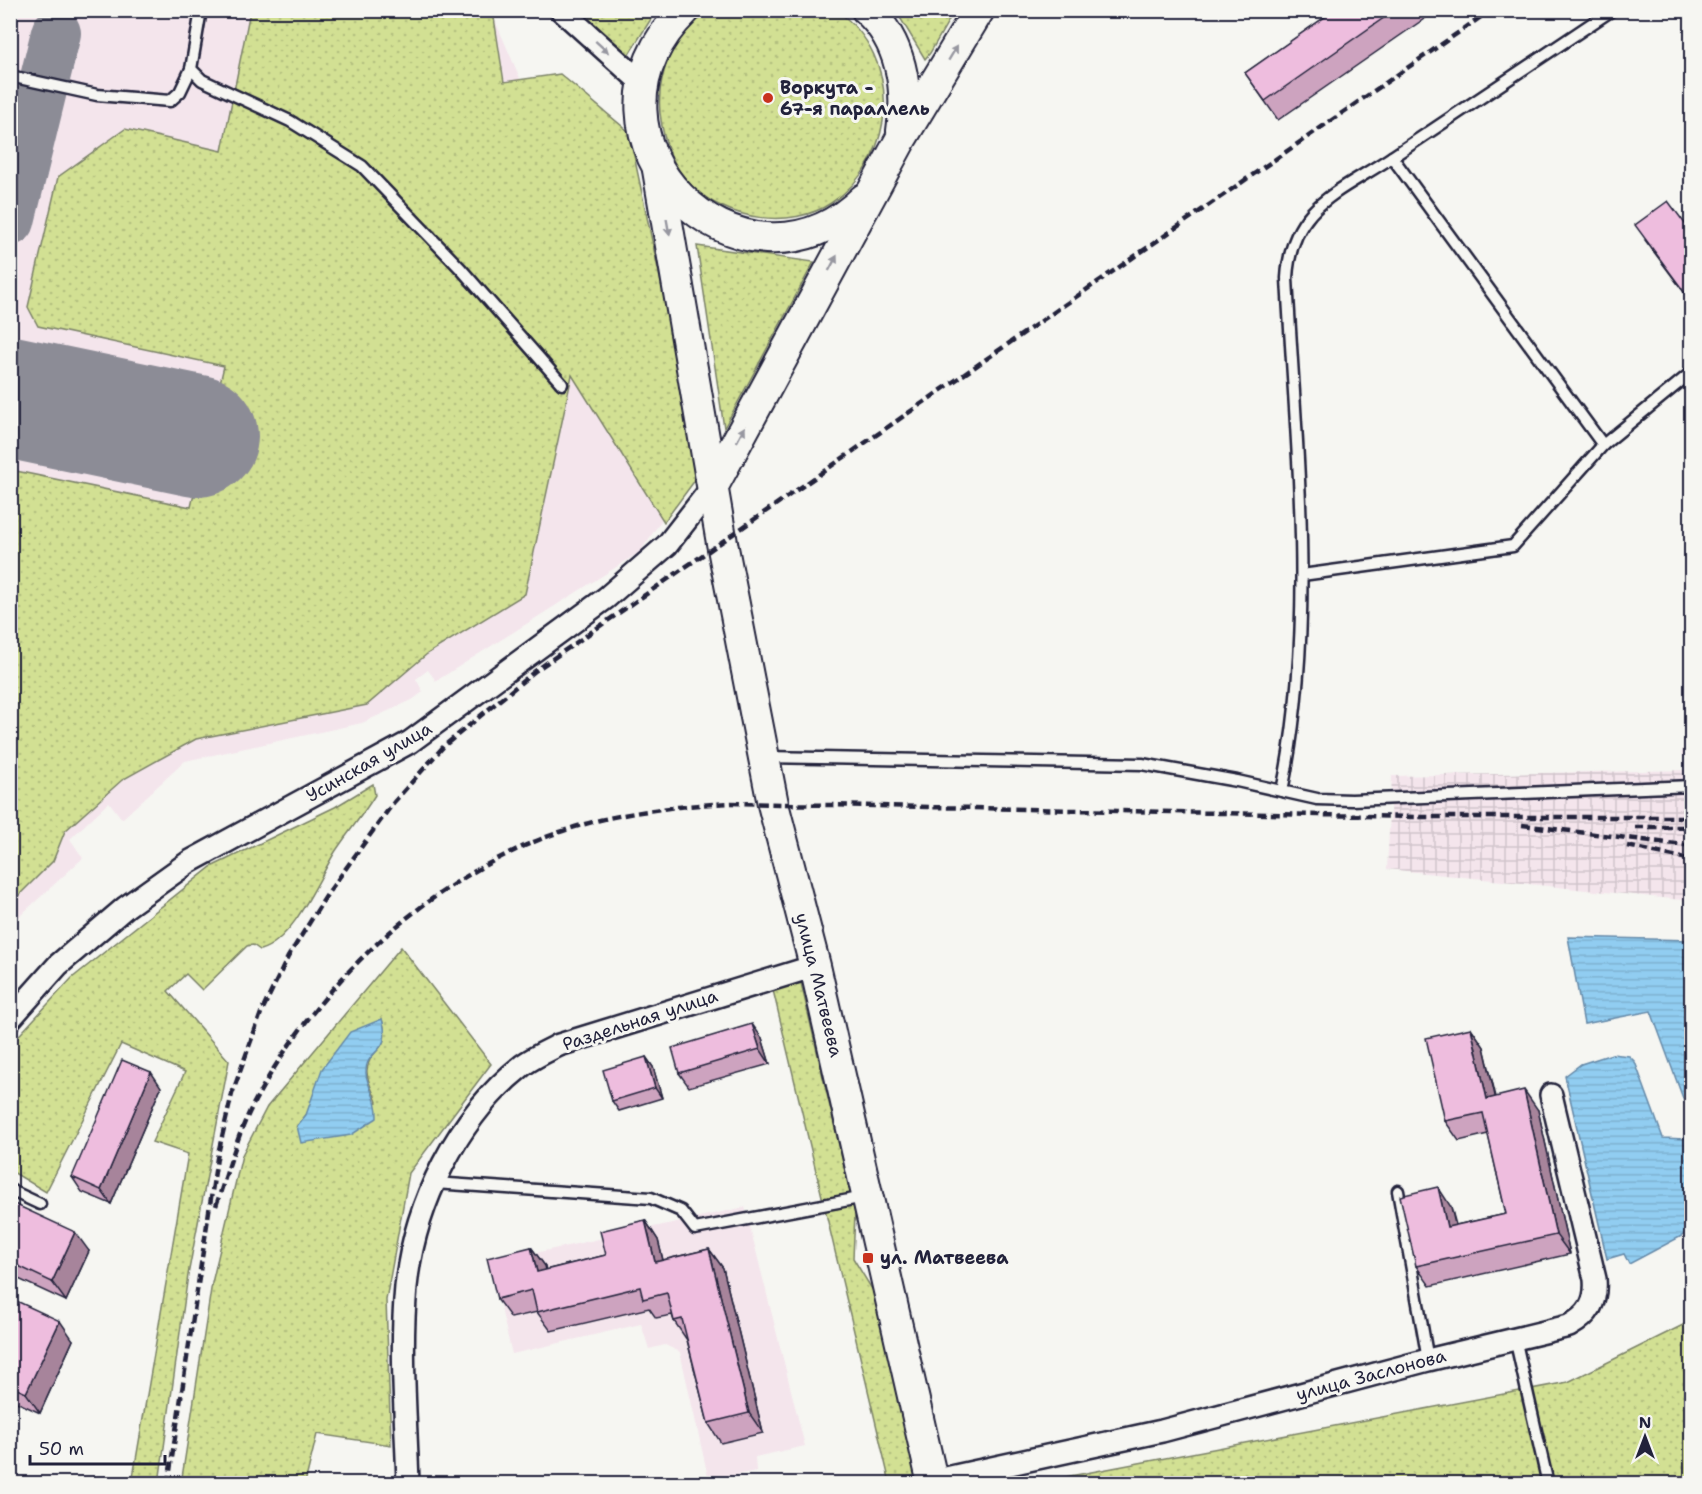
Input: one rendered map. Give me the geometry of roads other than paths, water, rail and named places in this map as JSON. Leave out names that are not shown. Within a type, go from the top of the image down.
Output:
[{"type":"street","points":[[561,10],[643,84]]},
{"type":"street","points":[[685,10],[670,25],[654,50],[643,84],[641,110],[646,143],[658,170],[674,193],[695,212],[720,226],[747,235],[774,237],[830,224],[854,209],[872,190]]},
{"type":"street","points":[[867,10],[885,32],[902,74],[906,94],[901,140]]},
{"type":"street","points":[[713,486],[872,190],[886,170],[901,140],[979,10]]},
{"type":"street","name":"улица Матвеева","points":[[658,170],[713,486],[773,804],[815,966],[868,1197],[925,1482]]},
{"type":"street","name":"Усинская улица","points":[[10,1019],[58,965],[126,907],[189,862],[410,742],[606,598],[667,545],[713,486]]},
{"type":"street","name":"Раздельная улица","points":[[408,1484],[404,1337],[406,1284],[413,1245],[435,1183],[475,1112],[525,1064],[559,1045],[815,966]]},
{"type":"street","name":"улица Заслонова","points":[[925,1482],[1162,1431],[1575,1323],[1590,1310],[1597,1296],[1551,1095]]},
{"type":"lane","points":[[10,76],[97,95],[170,101],[180,92],[191,69],[201,10]]},
{"type":"lane","points":[[1282,791],[1298,696],[1302,576],[1288,260],[1293,238],[1304,219],[1321,204],[1612,10]]},
{"type":"lane","points":[[191,69],[202,80],[290,121],[362,166],[461,269],[562,384]]},
{"type":"lane","points":[[1392,157],[1603,445]]},
{"type":"lane","points":[[1302,576],[1513,546],[1603,445],[1692,372]]},
{"type":"lane","points":[[764,757],[1120,763],[1177,769],[1317,799],[1352,800],[1692,786]]},
{"type":"lane","points":[[435,1183],[651,1197],[681,1211],[695,1229],[868,1197]]},
{"type":"lane","points":[[10,1190],[40,1204]]},
{"type":"lane","points":[[1398,1191],[1428,1360]]},
{"type":"lane","points":[[1515,1338],[1548,1484]]},
{"type":"water","points":[[1568,937],[1691,940],[1691,1120],[1651,1011],[1584,1024]]},
{"type":"water","points":[[382,1019],[384,1039],[382,1045],[370,1059],[366,1073],[376,1104],[377,1118],[351,1135],[301,1143],[297,1126],[306,1115],[322,1069],[350,1032]]},
{"type":"water","points":[[1612,1054],[1629,1056],[1635,1062],[1663,1138],[1684,1139],[1690,1132],[1691,1125],[1691,1231],[1629,1264],[1624,1254],[1607,1259],[1565,1076],[1581,1064]]},
{"type":"railway","points":[[168,1484],[217,1158],[232,1094],[261,1013],[288,957],[328,893],[394,802],[444,746],[535,671],[1491,10]]},
{"type":"railway","points":[[216,1206],[239,1138],[256,1099],[285,1051],[319,1005],[357,963],[399,924],[445,890],[494,861],[546,837],[600,820],[665,808],[731,803],[1416,817],[1692,817]]},
{"type":"railway","points":[[1522,825],[1692,846]]},
{"type":"railway","points":[[1635,827],[1692,827]]},
{"type":"railway","points":[[1627,846],[1692,860]]},
{"type":"place","name":"Воркута - 67-я параллель","points":[[768,98]]},
{"type":"place","name":"ул. Матвеева","points":[[868,1258]]}]
